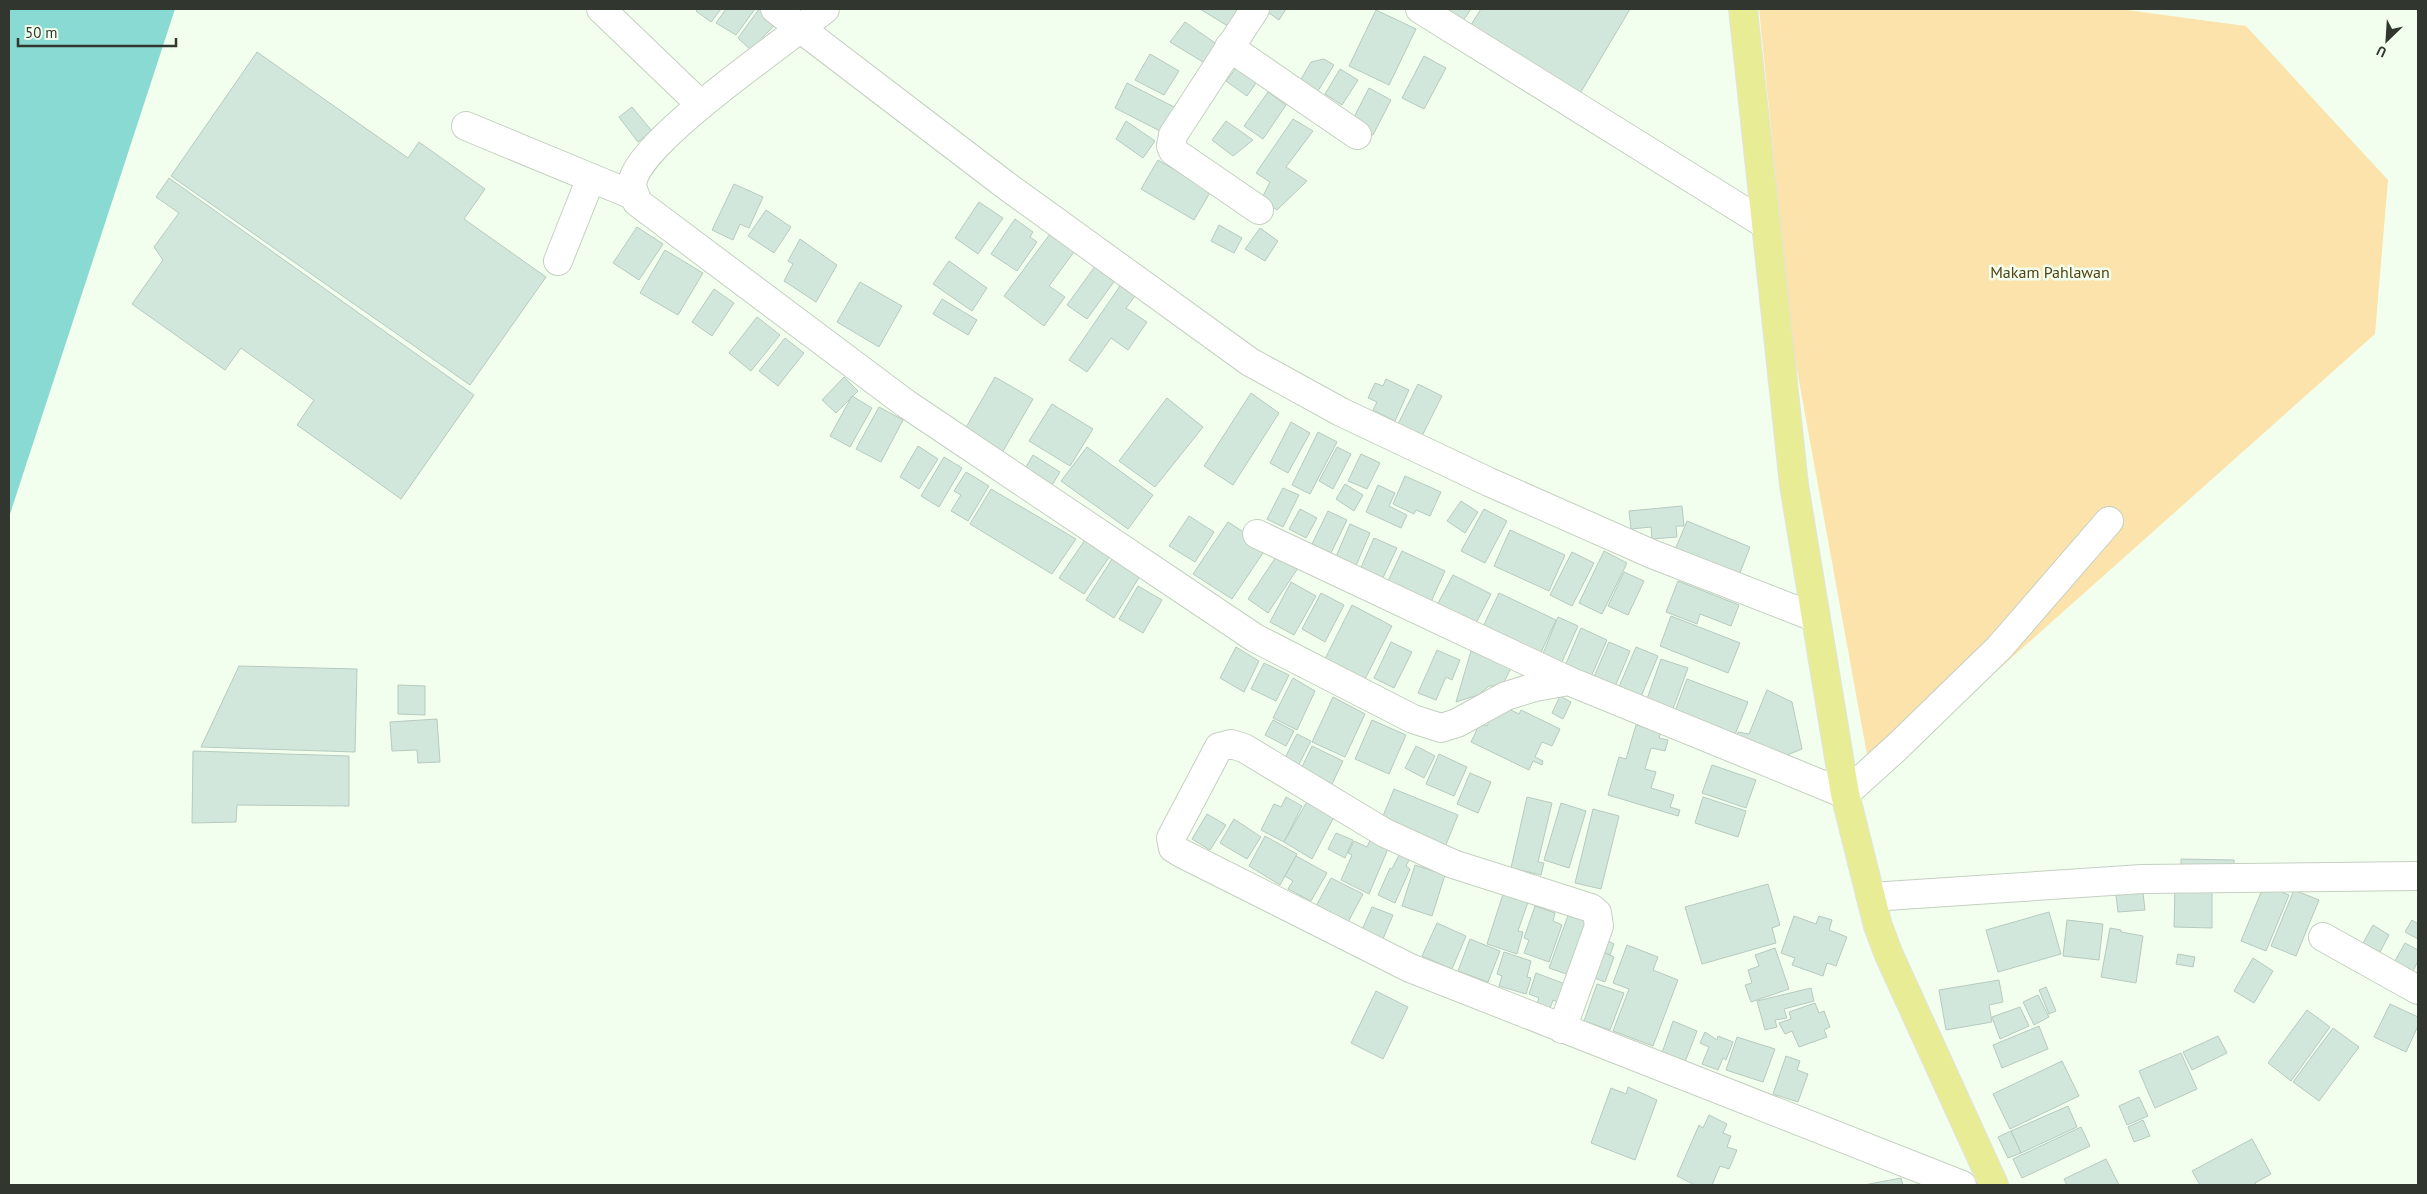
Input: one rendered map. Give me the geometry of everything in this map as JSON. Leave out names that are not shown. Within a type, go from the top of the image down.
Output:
[{"type":"main road","points":[[1743,9],[1794,485],[1814,617],[1845,794],[1878,926],[1889,955],[1994,1185]]},
{"type":"street","points":[[601,9],[700,105]]},
{"type":"street","points":[[775,9],[800,30],[1004,184],[1250,362],[1341,412],[1489,482],[1652,554],[1814,617]]},
{"type":"street","points":[[825,9],[700,105],[671,130],[642,162],[632,185],[638,202],[905,403],[1246,633],[1272,647],[1412,719],[1441,728],[1457,723],[1506,696],[1535,687],[1569,681]]},
{"type":"street","points":[[1255,9],[1173,135],[1170,146],[1174,151],[1260,210]]},
{"type":"street","points":[[1420,9],[1765,224]]},
{"type":"street","points":[[1229,47],[1357,135]]},
{"type":"street","points":[[466,126],[635,196]]},
{"type":"street","points":[[558,261],[591,178]]},
{"type":"street","points":[[1257,534],[1569,681],[1845,794],[1896,748],[1999,648],[2109,521]]},
{"type":"street","points":[[1562,1029],[1599,926],[1597,914],[1591,908],[1453,864],[1385,833],[1244,748],[1231,744],[1219,747],[1170,838],[1173,848],[1203,866],[1410,968],[1562,1029],[1962,1185]]},
{"type":"street","points":[[1871,897],[2142,879],[2418,876]]},
{"type":"street","points":[[2323,936],[2418,990]]},
{"type":"green space","name":"Makam Pahlawan","points":[[1759,9],[2119,9],[2246,26],[2388,180],[2375,334],[1872,782],[1793,348]]},
{"type":"water","points":[[9,9],[175,9],[9,517]]},
{"type":"building","points":[[698,9],[721,9],[711,22],[696,11]]},
{"type":"building","points":[[726,9],[755,9],[736,35],[716,23]]},
{"type":"building","points":[[759,9],[766,9],[779,21],[762,38],[771,47],[756,55],[738,38]]},
{"type":"building","points":[[1200,9],[1243,9],[1231,28]]},
{"type":"building","points":[[1263,9],[1286,9],[1279,20]]},
{"type":"building","points":[[1431,9],[1471,9],[1459,27]]},
{"type":"building","points":[[1481,9],[1630,9],[1578,97],[1467,31]]},
{"type":"building","points":[[1376,10],[1416,29],[1389,85],[1349,66]]},
{"type":"building","points":[[1185,22],[1218,45],[1208,65],[1170,42]]},
{"type":"building","points":[[257,52],[408,158],[419,142],[485,189],[464,219],[546,277],[470,385],[171,176]]},
{"type":"building","points":[[1150,54],[1179,71],[1164,95],[1135,80]]},
{"type":"building","points":[[1424,56],[1446,68],[1424,109],[1402,98]]},
{"type":"building","points":[[1324,59],[1334,65],[1318,91],[1300,81],[1311,62]]},
{"type":"building","points":[[1236,68],[1256,83],[1247,96],[1226,81]]},
{"type":"building","points":[[1340,69],[1358,80],[1342,105],[1325,94]]},
{"type":"building","points":[[1127,83],[1176,108],[1164,133],[1115,108]]},
{"type":"building","points":[[1369,88],[1391,100],[1373,135],[1351,123]]},
{"type":"building","points":[[1268,92],[1286,105],[1263,139],[1244,126]]},
{"type":"building","points":[[632,107],[652,131],[638,142],[619,117]]},
{"type":"building","points":[[1293,119],[1313,131],[1286,167],[1307,181],[1277,210],[1261,200],[1270,182],[1256,173]]},
{"type":"building","points":[[1126,121],[1155,141],[1143,158],[1116,139]]},
{"type":"building","points":[[1226,121],[1253,140],[1233,156],[1212,140]]},
{"type":"building","points":[[1158,160],[1211,191],[1194,220],[1141,189]]},
{"type":"building","points":[[169,178],[474,395],[401,499],[297,425],[314,400],[241,348],[225,370],[132,304],[163,260],[154,247],[179,213],[156,197]]},
{"type":"building","points":[[734,184],[763,197],[749,228],[740,224],[733,240],[712,230]]},
{"type":"building","points":[[979,202],[1003,218],[978,254],[955,238]]},
{"type":"building","points":[[766,210],[791,227],[774,253],[748,236]]},
{"type":"building","points":[[1015,219],[1033,232],[1030,237],[1037,242],[1017,271],[991,254]]},
{"type":"building","points":[[1219,225],[1242,238],[1234,253],[1211,241]]},
{"type":"building","points":[[637,227],[663,244],[639,280],[613,263]]},
{"type":"building","points":[[1260,228],[1278,241],[1265,261],[1245,249]]},
{"type":"building","points":[[1050,234],[1074,252],[1049,286],[1065,297],[1044,326],[1004,296]]},
{"type":"building","points":[[800,239],[837,265],[816,302],[784,281],[793,264],[788,261]]},
{"type":"building","points":[[665,250],[703,273],[678,315],[640,293]]},
{"type":"building","points":[[949,261],[987,288],[972,311],[933,284]]},
{"type":"building","points":[[1096,265],[1116,279],[1087,319],[1067,305]]},
{"type":"building","points":[[860,282],[902,306],[879,347],[837,322]]},
{"type":"building","points":[[1120,286],[1135,296],[1126,308],[1147,322],[1128,350],[1111,338],[1087,372],[1069,360]]},
{"type":"building","points":[[714,289],[734,303],[712,336],[692,322]]},
{"type":"building","points":[[942,299],[977,320],[968,335],[933,314]]},
{"type":"building","points":[[757,317],[780,335],[751,371],[729,353]]},
{"type":"building","points":[[785,338],[804,353],[778,386],[759,371]]},
{"type":"building","points":[[844,377],[858,391],[836,413],[822,400]]},
{"type":"building","points":[[995,377],[1033,399],[1002,453],[964,431]]},
{"type":"building","points":[[1386,379],[1409,390],[1395,421],[1373,410],[1377,402],[1368,398],[1375,383],[1383,386]]},
{"type":"building","points":[[1418,384],[1442,396],[1422,436],[1398,424]]},
{"type":"building","points":[[1251,393],[1279,413],[1233,485],[1204,466]]},
{"type":"building","points":[[852,396],[872,408],[850,447],[830,436]]},
{"type":"building","points":[[1167,398],[1203,427],[1155,487],[1119,461]]},
{"type":"building","points":[[1052,404],[1093,429],[1070,466],[1029,441]]},
{"type":"building","points":[[879,407],[903,420],[881,462],[856,449]]},
{"type":"building","points":[[1291,422],[1310,433],[1288,473],[1270,463]]},
{"type":"building","points":[[1318,432],[1337,442],[1310,494],[1292,485]]},
{"type":"building","points":[[918,446],[938,459],[919,489],[900,477]]},
{"type":"building","points":[[1087,447],[1153,495],[1128,529],[1061,481]]},
{"type":"building","points":[[1337,447],[1351,454],[1333,489],[1319,481]]},
{"type":"building","points":[[1361,454],[1380,463],[1367,489],[1348,481]]},
{"type":"building","points":[[1033,455],[1060,472],[1049,490],[1022,474]]},
{"type":"building","points":[[944,457],[962,468],[939,507],[921,496]]},
{"type":"building","points":[[966,472],[989,486],[968,521],[951,511],[961,495],[954,491]]},
{"type":"building","points":[[1405,476],[1441,492],[1430,516],[1416,510],[1414,514],[1393,504]]},
{"type":"building","points":[[1345,484],[1363,495],[1354,511],[1336,499]]},
{"type":"building","points":[[1378,485],[1395,493],[1389,506],[1407,515],[1401,528],[1366,512]]},
{"type":"building","points":[[1283,488],[1299,495],[1283,527],[1267,519]]},
{"type":"building","points":[[991,489],[1076,539],[1052,574],[970,524]]},
{"type":"building","points":[[1461,501],[1478,512],[1465,533],[1447,521]]},
{"type":"building","points":[[1682,506],[1684,526],[1676,526],[1677,537],[1652,539],[1651,527],[1631,529],[1629,511]]},
{"type":"building","points":[[1300,509],[1317,518],[1306,538],[1289,529]]},
{"type":"building","points":[[1484,509],[1507,521],[1485,563],[1461,551]]},
{"type":"building","points":[[1328,511],[1347,520],[1331,553],[1312,544]]},
{"type":"building","points":[[1189,516],[1214,532],[1195,562],[1169,546]]},
{"type":"building","points":[[1687,521],[1750,547],[1736,583],[1672,557]]},
{"type":"building","points":[[1228,522],[1267,547],[1232,599],[1193,574]]},
{"type":"building","points":[[1350,524],[1370,533],[1355,568],[1335,559]]},
{"type":"building","points":[[1510,530],[1565,555],[1549,591],[1494,566]]},
{"type":"building","points":[[1087,537],[1112,553],[1084,594],[1059,578]]},
{"type":"building","points":[[1374,538],[1397,548],[1381,582],[1359,572]]},
{"type":"building","points":[[1402,551],[1445,571],[1430,604],[1387,583]]},
{"type":"building","points":[[1604,551],[1627,563],[1602,614],[1579,603]]},
{"type":"building","points":[[1572,552],[1594,563],[1572,606],[1550,595]]},
{"type":"building","points":[[1278,554],[1298,568],[1268,613],[1248,599]]},
{"type":"building","points":[[1112,559],[1140,576],[1114,618],[1086,600]]},
{"type":"building","points":[[1624,572],[1644,581],[1628,615],[1608,606]]},
{"type":"building","points":[[1453,575],[1491,594],[1474,627],[1436,607]]},
{"type":"building","points":[[1678,581],[1739,605],[1731,626],[1700,614],[1697,624],[1666,612]]},
{"type":"building","points":[[1291,582],[1316,596],[1294,635],[1270,622]]},
{"type":"building","points":[[1138,586],[1162,600],[1143,633],[1119,619]]},
{"type":"building","points":[[1321,593],[1344,605],[1325,642],[1302,629]]},
{"type":"building","points":[[1499,593],[1556,620],[1539,657],[1481,631]]},
{"type":"building","points":[[1352,605],[1392,626],[1365,679],[1325,659]]},
{"type":"building","points":[[1671,616],[1740,643],[1728,673],[1660,646]]},
{"type":"building","points":[[1558,617],[1578,626],[1561,664],[1542,656]]},
{"type":"building","points":[[1581,628],[1607,640],[1591,677],[1565,666]]},
{"type":"building","points":[[1391,642],[1412,652],[1394,688],[1374,678]]},
{"type":"building","points":[[1609,642],[1630,651],[1614,689],[1593,679]]},
{"type":"building","points":[[1236,647],[1259,661],[1244,692],[1220,678]]},
{"type":"building","points":[[1636,647],[1658,656],[1640,699],[1618,689]]},
{"type":"building","points":[[1437,650],[1460,660],[1452,680],[1446,677],[1436,700],[1418,693]]},
{"type":"building","points":[[1471,651],[1511,668],[1502,686],[1489,686],[1478,695],[1456,702]]},
{"type":"building","points":[[1661,659],[1688,668],[1673,709],[1647,699]]},
{"type":"building","points":[[1264,663],[1289,675],[1276,701],[1251,689]]},
{"type":"building","points":[[239,666],[357,669],[355,752],[201,747]]},
{"type":"building","points":[[1293,678],[1315,691],[1297,730],[1273,718]]},
{"type":"building","points":[[1687,679],[1748,702],[1732,742],[1672,719]]},
{"type":"building","points":[[398,685],[425,686],[425,715],[398,714]]},
{"type":"building","points":[[1767,690],[1792,702],[1802,749],[1782,757],[1737,738],[1738,732],[1749,734]]},
{"type":"building","points":[[1560,696],[1571,702],[1563,719],[1552,713]]},
{"type":"building","points":[[1333,697],[1365,714],[1345,757],[1312,742]]},
{"type":"building","points":[[1505,707],[1519,714],[1521,710],[1560,729],[1552,746],[1542,742],[1535,757],[1543,761],[1542,765],[1533,761],[1529,770],[1471,742],[1480,723],[1487,726],[1495,708]]},
{"type":"building","points":[[437,719],[440,762],[418,763],[417,750],[392,751],[390,722]]},
{"type":"building","points":[[1273,720],[1294,731],[1286,746],[1265,735]]},
{"type":"building","points":[[1372,720],[1406,735],[1389,774],[1355,759]]},
{"type":"building","points":[[1636,725],[1661,732],[1659,738],[1668,740],[1665,751],[1651,748],[1645,769],[1656,772],[1651,788],[1674,795],[1670,807],[1680,810],[1678,816],[1608,795],[1619,757],[1626,759]]},
{"type":"building","points":[[1297,734],[1311,741],[1298,766],[1284,760]]},
{"type":"building","points":[[1312,746],[1343,761],[1332,784],[1301,769]]},
{"type":"building","points":[[1416,746],[1435,756],[1424,778],[1405,768]]},
{"type":"building","points":[[193,751],[349,756],[349,806],[237,805],[236,822],[192,823]]},
{"type":"building","points":[[1439,754],[1467,767],[1454,796],[1426,784]]},
{"type":"building","points":[[1712,765],[1756,780],[1746,808],[1702,793]]},
{"type":"building","points":[[1470,773],[1491,782],[1478,813],[1457,804]]},
{"type":"building","points":[[1394,789],[1458,815],[1445,847],[1381,821]]},
{"type":"building","points":[[1286,797],[1302,806],[1284,842],[1261,830],[1274,804],[1281,807]]},
{"type":"building","points":[[1527,797],[1552,803],[1538,862],[1544,863],[1541,875],[1511,868]]},
{"type":"building","points":[[1703,797],[1746,811],[1738,837],[1695,823]]},
{"type":"building","points":[[1309,798],[1335,815],[1312,859],[1284,842]]},
{"type":"building","points":[[1561,803],[1586,811],[1569,868],[1544,860]]},
{"type":"building","points":[[1593,809],[1619,816],[1601,889],[1575,883]]},
{"type":"building","points":[[1207,814],[1226,825],[1210,850],[1192,839]]},
{"type":"building","points":[[1234,819],[1261,837],[1247,859],[1220,843]]},
{"type":"building","points":[[1336,833],[1353,840],[1345,858],[1328,849]]},
{"type":"building","points":[[1265,836],[1297,854],[1280,885],[1249,866]]},
{"type":"building","points":[[1372,836],[1390,844],[1369,894],[1341,880],[1352,855],[1348,853],[1354,841],[1367,847]]},
{"type":"building","points":[[1400,853],[1410,858],[1406,866],[1410,869],[1395,903],[1378,895],[1390,868],[1392,869]]},
{"type":"building","points":[[1296,856],[1327,873],[1311,901],[1288,889],[1293,881],[1285,876]]},
{"type":"building","points":[[2181,859],[2234,860],[2234,873],[2181,872]]},
{"type":"building","points":[[1415,865],[1445,875],[1432,916],[1402,906]]},
{"type":"building","points":[[1331,878],[1363,894],[1346,926],[1314,910]]},
{"type":"building","points":[[1768,884],[1780,925],[1772,928],[1776,943],[1702,964],[1685,907]]},
{"type":"building","points":[[2175,885],[2212,886],[2212,928],[2174,927]]},
{"type":"building","points":[[2264,885],[2289,895],[2266,951],[2241,941]]},
{"type":"building","points":[[2294,890],[2319,900],[2296,956],[2271,946]]},
{"type":"building","points":[[2143,893],[2145,910],[2118,912],[2116,895]]},
{"type":"building","points":[[1503,894],[1528,902],[1518,931],[1523,932],[1517,954],[1487,944]]},
{"type":"building","points":[[1535,906],[1555,913],[1553,921],[1562,925],[1549,962],[1524,953],[1529,940],[1524,938]]},
{"type":"building","points":[[1372,907],[1393,915],[1380,946],[1359,937]]},
{"type":"building","points":[[2049,912],[2061,954],[1998,972],[1986,930]]},
{"type":"building","points":[[1569,913],[1594,922],[1575,977],[1549,968]]},
{"type":"building","points":[[1794,916],[1816,924],[1819,916],[1832,920],[1829,930],[1847,937],[1836,966],[1827,963],[1823,976],[1792,965],[1795,958],[1781,953]]},
{"type":"building","points":[[2067,920],[2103,924],[2099,960],[2063,956]]},
{"type":"building","points":[[2412,920],[2418,924],[2418,939],[2405,932]]},
{"type":"building","points":[[1437,923],[1466,936],[1452,969],[1422,956]]},
{"type":"building","points":[[2373,925],[2389,935],[2380,952],[2363,943]]},
{"type":"building","points":[[2110,928],[2143,936],[2136,983],[2101,977]]},
{"type":"building","points":[[1598,936],[1614,944],[1610,955],[1594,948]]},
{"type":"building","points":[[1470,939],[1500,951],[1488,982],[1458,971]]},
{"type":"building","points":[[2405,943],[2418,950],[2418,961],[2413,971],[2395,961]]},
{"type":"building","points":[[1627,945],[1658,957],[1653,970],[1678,980],[1653,1046],[1613,1031],[1629,989],[1613,983]]},
{"type":"building","points":[[1594,948],[1614,957],[1605,982],[1584,974]]},
{"type":"building","points":[[1775,948],[1789,989],[1751,1002],[1745,985],[1752,983],[1748,970],[1759,966],[1755,955]]},
{"type":"building","points":[[1504,952],[1531,961],[1527,977],[1531,978],[1526,994],[1499,986],[1502,976],[1497,974]]},
{"type":"building","points":[[2178,954],[2195,957],[2193,967],[2176,964]]},
{"type":"building","points":[[2253,958],[2273,971],[2254,1003],[2234,991]]},
{"type":"building","points":[[1536,973],[1565,984],[1558,1002],[1553,1000],[1549,1011],[1536,1006],[1539,998],[1529,994]]},
{"type":"building","points":[[1999,980],[2003,1002],[1989,1005],[1992,1022],[1946,1030],[1939,990]]},
{"type":"building","points":[[1597,984],[1624,993],[1610,1030],[1584,1021]]},
{"type":"building","points":[[2046,987],[2056,1011],[2049,1014],[2039,990]]},
{"type":"building","points":[[1811,988],[1814,1001],[1784,1009],[1787,1018],[1775,1020],[1777,1027],[1765,1030],[1757,1001]]},
{"type":"building","points":[[1376,991],[1408,1007],[1383,1059],[1351,1043]]},
{"type":"building","points":[[2038,995],[2049,1017],[2034,1025],[2023,1002]]},
{"type":"building","points":[[1815,1003],[1819,1013],[1824,1011],[1830,1027],[1824,1030],[1827,1037],[1799,1047],[1792,1031],[1785,1034],[1779,1023],[1791,1019],[1789,1012]]},
{"type":"building","points":[[2390,1004],[2418,1017],[2418,1026],[2406,1052],[2374,1037]]},
{"type":"building","points":[[2020,1007],[2029,1026],[2000,1039],[1992,1017]]},
{"type":"building","points":[[2307,1010],[2330,1027],[2291,1081],[2268,1063]]},
{"type":"building","points":[[1673,1021],[1697,1031],[1685,1062],[1662,1053]]},
{"type":"building","points":[[2039,1026],[2048,1049],[2002,1068],[1993,1045]]},
{"type":"building","points":[[2333,1028],[2359,1047],[2319,1101],[2293,1082]]},
{"type":"building","points":[[1705,1032],[1717,1040],[1718,1036],[1733,1042],[1726,1060],[1723,1058],[1718,1070],[1702,1064],[1709,1047],[1700,1043]]},
{"type":"building","points":[[2218,1036],[2227,1053],[2192,1070],[2183,1052]]},
{"type":"building","points":[[1737,1037],[1775,1049],[1763,1082],[1726,1070]]},
{"type":"building","points":[[2181,1053],[2197,1089],[2155,1108],[2139,1071]]},
{"type":"building","points":[[1786,1056],[1800,1061],[1797,1070],[1808,1074],[1798,1102],[1773,1094]]},
{"type":"building","points":[[2062,1061],[2079,1096],[2010,1129],[1993,1094]]},
{"type":"building","points":[[1628,1087],[1657,1100],[1635,1160],[1591,1143],[1611,1088],[1626,1094]]},
{"type":"building","points":[[2139,1097],[2148,1116],[2127,1125],[2119,1106]]},
{"type":"building","points":[[2068,1106],[2077,1127],[2021,1153],[2011,1131]]},
{"type":"building","points":[[1709,1115],[1727,1124],[1723,1133],[1731,1136],[1727,1147],[1737,1150],[1729,1169],[1720,1166],[1712,1185],[1695,1185],[1677,1176],[1699,1125],[1703,1128]]},
{"type":"building","points":[[2143,1120],[2150,1136],[2134,1142],[2128,1127]]},
{"type":"building","points":[[2081,1127],[2090,1146],[2022,1178],[2013,1159]]},
{"type":"building","points":[[2011,1131],[2021,1153],[2008,1158],[1998,1137]]},
{"type":"building","points":[[2252,1139],[2271,1174],[2255,1183],[2256,1185],[2200,1185],[2192,1171]]},
{"type":"building","points":[[2106,1159],[2119,1185],[2067,1185],[2064,1179]]},
{"type":"building","points":[[1901,1178],[1903,1185],[1864,1185]]}]
